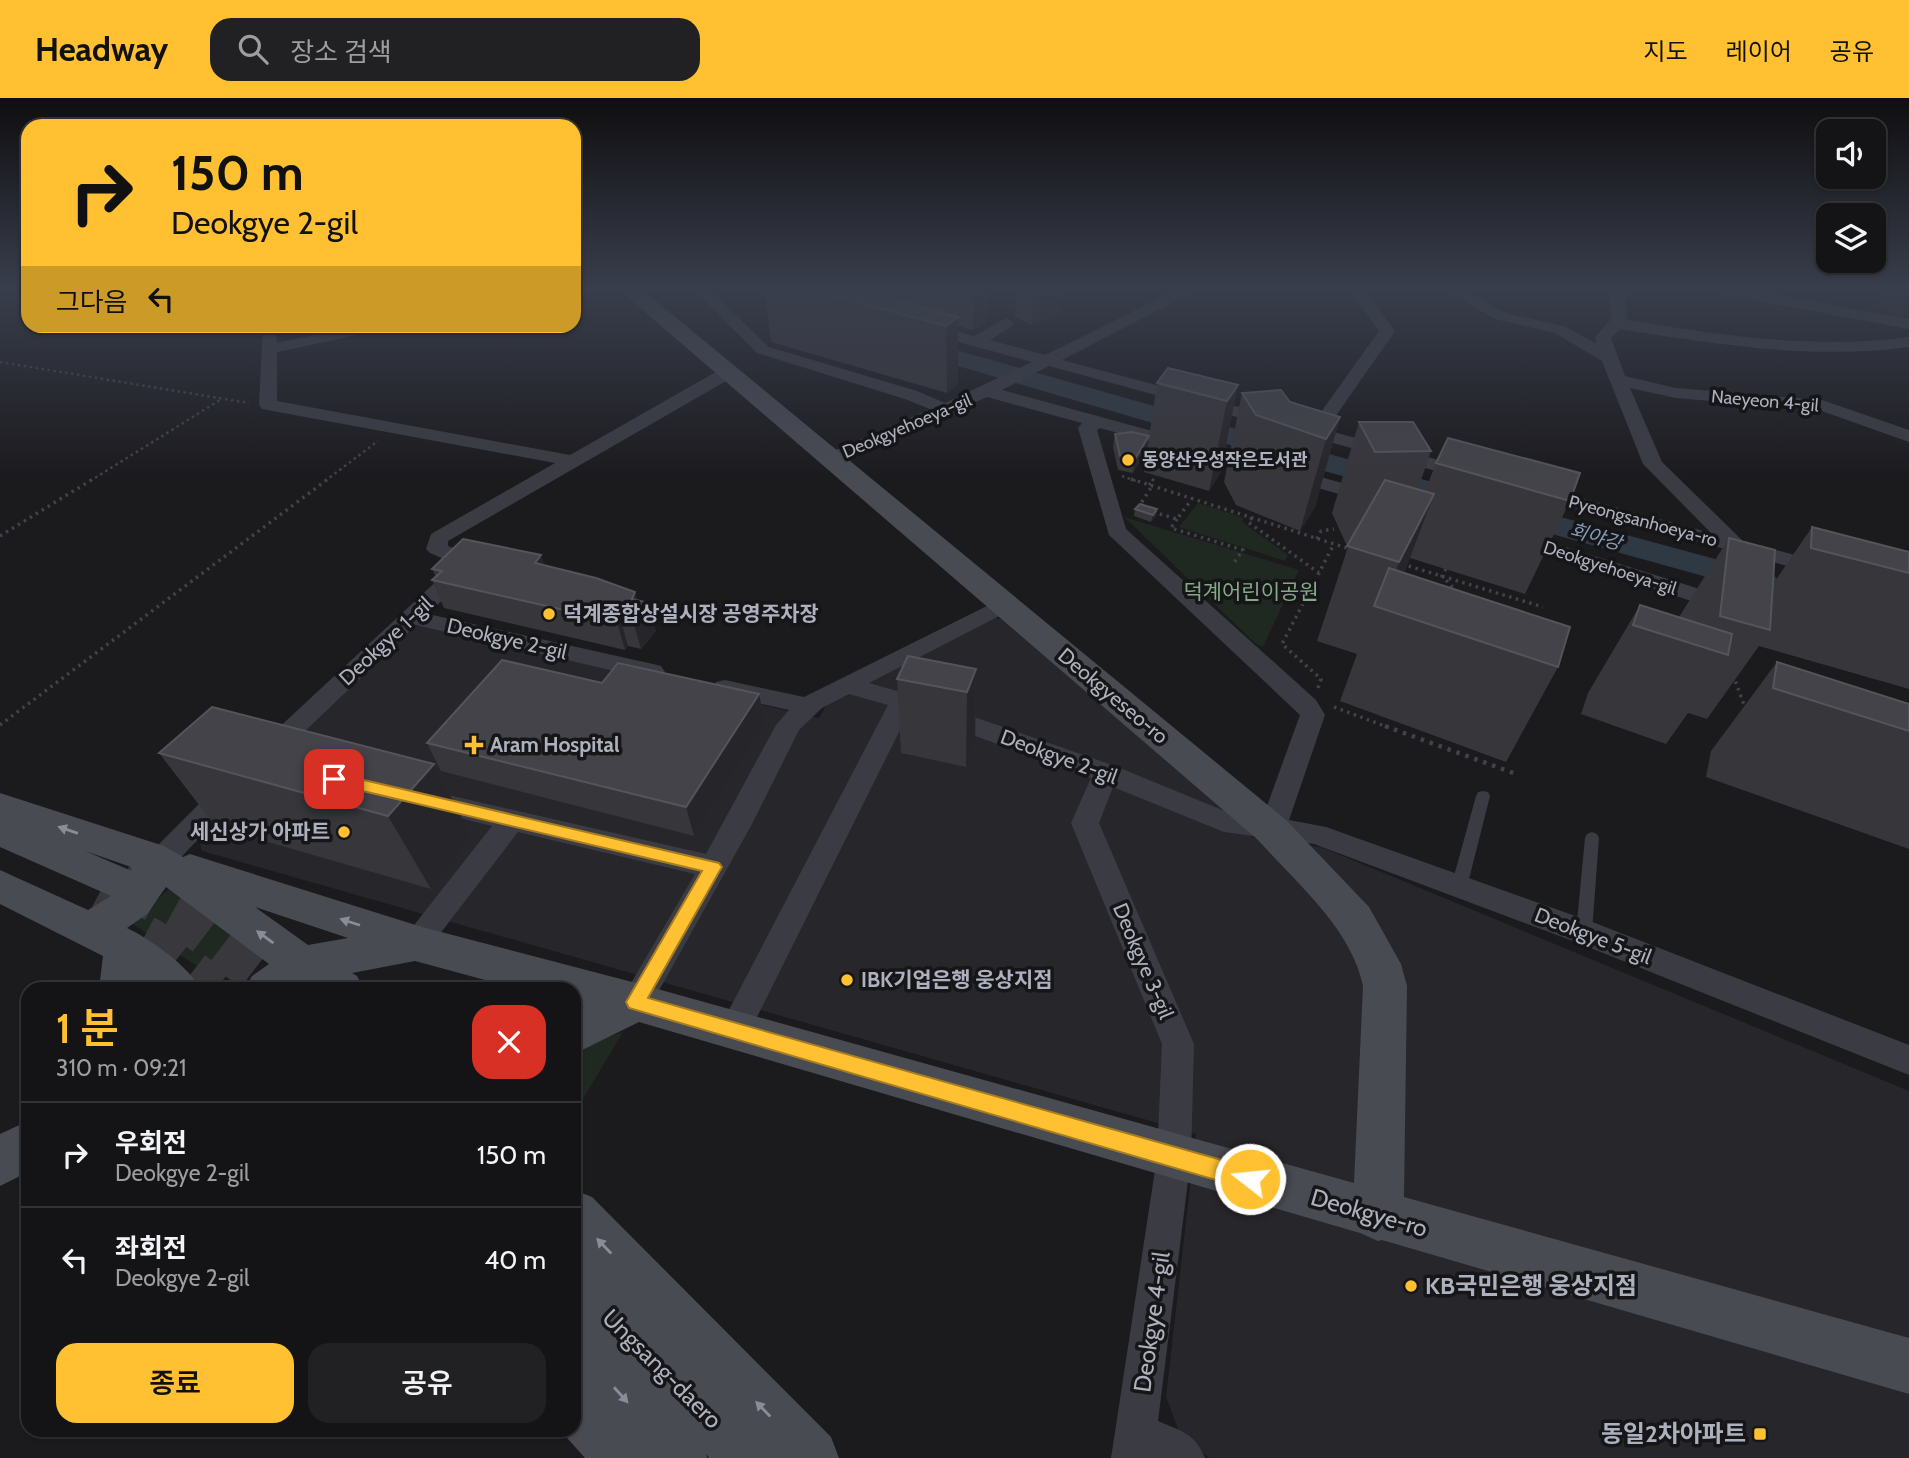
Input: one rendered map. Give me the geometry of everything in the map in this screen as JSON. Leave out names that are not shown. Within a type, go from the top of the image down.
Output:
[{"type":"street","points":[[270,351],[268,405],[574,461]]},
{"type":"street","name":"Deokgyeseo-ro","points":[[702,351],[833,458],[1272,830],[1354,919],[1380,964],[1385,986],[1378,1216]]},
{"type":"street","points":[[768,351],[945,409]]},
{"type":"street","points":[[1002,351],[1037,364],[1482,477]]},
{"type":"street","points":[[992,388],[1063,351]]},
{"type":"street","points":[[1315,433],[1373,351]]},
{"type":"street","points":[[1598,351],[1609,358]]},
{"type":"street","points":[[1607,351],[1653,464],[1729,571]]},
{"type":"street","name":"Deokgye 1-gil","points":[[155,859],[466,566],[466,560],[437,549],[438,538],[727,373]]},
{"type":"street","name":"Naeyeon 4-gil","points":[[1618,380],[1676,393],[1822,405],[1909,436]]},
{"type":"street","name":"Deokgyehoeya-gil","points":[[833,458],[992,388],[1097,422],[1386,501]]},
{"type":"street","points":[[1097,422],[1087,428],[1116,531],[1307,705],[1312,715],[1272,830]]},
{"type":"street","name":"Pyeongsanhoeya-ro","points":[[1521,488],[1729,571],[1836,573]]},
{"type":"street","name":"Deokgyehoeya-gil","points":[[1491,529],[1729,571],[1745,610]]},
{"type":"street","points":[[581,1030],[636,1002],[789,726],[808,706],[1004,604]]},
{"type":"street","name":"Deokgye 2-gil","points":[[411,617],[678,677]]},
{"type":"street","points":[[705,683],[808,706]]},
{"type":"street","name":"Deokgye 2-gil","points":[[846,685],[902,701],[1106,773],[1224,822],[1272,830]]},
{"type":"street","points":[[734,1031],[902,701]]},
{"type":"street","points":[[258,761],[285,767]]},
{"type":"street","name":"Deokgye 3-gil","points":[[1106,773],[1085,823],[1178,1044],[1174,1157]]},
{"type":"street","points":[[392,792],[713,867]]},
{"type":"street","points":[[0,807],[415,943],[512,820]]},
{"type":"street","name":"Deokgye 5-gil","points":[[1272,830],[1316,834],[1584,932],[1909,1060]]},
{"type":"street","points":[[0,831],[100,906],[110,919],[146,888],[155,859]]},
{"type":"street","points":[[155,859],[284,976],[311,982]]},
{"type":"street","points":[[0,861],[100,906],[125,947],[169,982]]},
{"type":"street","points":[[0,886],[100,906]]},
{"type":"street","name":"Deokgye-ro","points":[[284,976],[415,943],[554,982]]},
{"type":"street","points":[[122,982],[125,947]]},
{"type":"street","name":"Deokgye-ro","points":[[581,989],[636,1002],[1909,1366]]},
{"type":"street","points":[[0,1161],[21,1148]]},
{"type":"street","name":"Deokgye 4-gil","points":[[1174,1157],[1134,1446],[1172,1448],[1184,1458]]},
{"type":"street","points":[[581,1222],[810,1458]]},
{"type":"street","name":"Ungsang-daero","points":[[581,1287],[750,1458]]},
{"type":"street","name":"Ungsang-daero","points":[[581,1353],[678,1458]]},
{"type":"street","points":[[581,1411],[624,1458]]},
{"type":"lane","points":[[1459,887],[1483,796]]},
{"type":"lane","points":[[1584,932],[1592,838]]},
{"type":"path","points":[[0,362],[268,405]]},
{"type":"path","points":[[0,536],[220,399]]},
{"type":"path","points":[[0,726],[396,428]]},
{"type":"path","points":[[1111,473],[1358,551]]},
{"type":"path","points":[[1156,476],[1137,507],[1177,519]]},
{"type":"path","points":[[1193,499],[1171,528],[1243,550],[1233,564]]},
{"type":"path","points":[[1252,518],[1248,522],[1319,573]]},
{"type":"path","points":[[1317,539],[1321,531],[1334,529]]},
{"type":"path","points":[[1317,690],[1321,680],[1282,644],[1334,544]]},
{"type":"path","points":[[1394,562],[1543,607]]},
{"type":"path","points":[[1442,576],[1446,569]]},
{"type":"path","points":[[1442,576],[1465,601]]},
{"type":"path","points":[[1730,669],[1749,718]]},
{"type":"path","points":[[1327,699],[1336,709],[1516,774]]},
{"type":"shaded area","points":[[993,618],[1008,619],[1217,800],[1254,838],[1321,847],[1909,1091],[1909,1458],[1209,1458],[1180,1434],[1166,1397],[1196,1134],[202,851],[198,836],[411,627],[421,625],[819,718],[827,704]]},
{"type":"green space","points":[[1198,503],[1244,518],[1242,522],[1288,555],[1285,561],[1179,527]]},
{"type":"green space","name":"덕계어린이공원","points":[[1124,517],[1299,570],[1263,647],[1256,644]]},
{"type":"green space","points":[[171,887],[248,939],[206,972],[128,921],[144,912]]},
{"type":"green space","points":[[623,1032],[581,1102],[581,1051],[596,1041]]},
{"type":"building","points":[[1168,368],[1238,385],[1227,401],[1157,383]]},
{"type":"building","points":[[1281,390],[1290,402],[1340,417],[1326,439],[1256,415],[1242,393]]},
{"type":"building","points":[[1359,422],[1413,422],[1431,451],[1375,452]]},
{"type":"building","points":[[1132,432],[1149,436],[1135,459],[1120,456],[1115,434]]},
{"type":"building","points":[[1448,438],[1580,473],[1570,501],[1436,463]]},
{"type":"building","points":[[1385,480],[1434,494],[1399,562],[1347,546]]},
{"type":"building","points":[[1140,504],[1157,509],[1153,515],[1135,509]]},
{"type":"building","points":[[1812,527],[1909,552],[1909,573],[1811,548]]},
{"type":"building","points":[[1729,538],[1775,550],[1770,630],[1720,616]]},
{"type":"building","points":[[463,539],[541,555],[535,563],[596,578],[635,592],[632,599],[649,603],[633,621],[620,618],[617,622],[432,580],[442,571],[432,569]]},
{"type":"building","points":[[1389,568],[1570,627],[1558,667],[1374,606]]},
{"type":"building","points":[[1640,605],[1732,634],[1728,655],[1633,625]]},
{"type":"building","points":[[908,656],[976,669],[967,692],[897,679]]},
{"type":"building","points":[[502,660],[602,683],[618,663],[759,694],[686,807],[427,743]]},
{"type":"building","points":[[1777,662],[1909,704],[1909,731],[1773,688]]},
{"type":"building","points":[[212,707],[434,764],[388,816],[159,753]]},
{"type":"waterway","name":"회야강","points":[[935,351],[1190,425],[1762,582]]},
{"type":"tunnel","points":[[120,883],[182,918],[266,982]]},
{"type":"tunnel","points":[[92,907],[152,939],[207,982]]},
{"type":"place","name":"동양산우성작은도서관","points":[[1128,460]]},
{"type":"place","name":"덕계종합상설시장 공영주차장","points":[[549,614]]},
{"type":"place","name":"Aram Hospital","points":[[474,745]]},
{"type":"place","name":"세신상가 아파트","points":[[344,832]]},
{"type":"place","name":"IBK기업은행 웅상지점","points":[[847,980]]},
{"type":"place","name":"KB국민은행 웅상지점","points":[[1411,1286]]},
{"type":"place","name":"동일2차아파트","points":[[1760,1434]]},
{"type":"route","points":[[334,779],[713,867],[636,1002],[1250,1179]]}]
